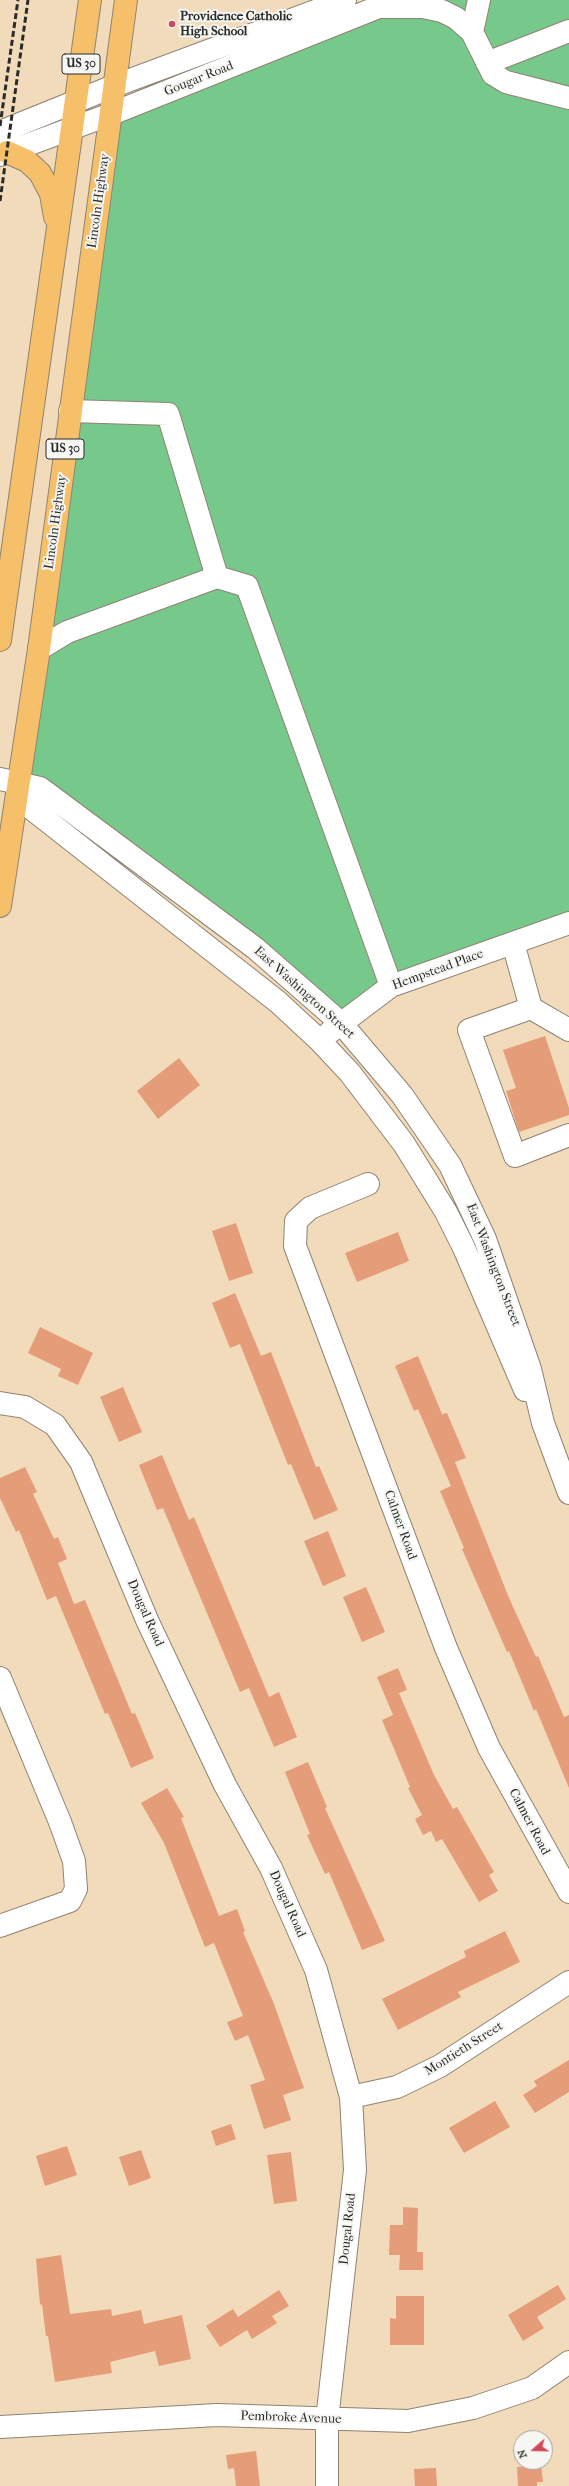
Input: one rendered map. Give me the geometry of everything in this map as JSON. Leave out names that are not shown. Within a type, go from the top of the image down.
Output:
[{"type":"main road","name":"US 30","points":[[0,640],[90,0]]},
{"type":"main road","name":"US 30","points":[[110,114],[126,0]]},
{"type":"main road","name":"Lincoln Highway","points":[[0,906],[9,781],[39,649],[110,114]]},
{"type":"main road","points":[[2,146],[27,161],[40,173],[51,194],[57,230]]},
{"type":"street","name":"Gougar Road","points":[[2,146],[75,102],[345,0]]},
{"type":"street","points":[[472,32],[479,0]]},
{"type":"street","name":"Gougar Road","points":[[2,146],[71,128],[110,114],[387,4]]},
{"type":"street","points":[[387,4],[424,7],[442,11],[456,18],[472,32],[493,74],[506,82],[569,98]]},
{"type":"street","points":[[487,63],[569,31]]},
{"type":"street","points":[[70,411],[168,414],[217,577]]},
{"type":"street","points":[[39,649],[67,632],[217,577],[247,586],[391,986]]},
{"type":"street","name":"East Washington Street","points":[[9,781],[40,788],[254,948],[341,1023],[374,1060],[428,1129],[468,1200],[500,1278],[530,1369],[543,1423],[569,1493]]},
{"type":"street","name":"East Washington Street","points":[[9,781],[27,805],[236,968],[320,1041],[350,1072],[427,1178],[464,1248],[516,1374],[543,1423]]},
{"type":"street","name":"Hempstead Place","points":[[320,1041],[341,1023],[391,986],[569,923]]},
{"type":"street","points":[[513,943],[531,1008],[569,1030]]},
{"type":"street","points":[[531,1008],[469,1030],[515,1156],[569,1135]]},
{"type":"street","name":"Calmer Road","points":[[368,1184],[310,1208],[296,1221],[295,1246],[446,1648],[489,1748],[569,1892]]},
{"type":"street","name":"Dougal Road","points":[[0,1403],[25,1407],[55,1425],[81,1462],[147,1620],[225,1785],[271,1868],[316,1970],[351,2097],[355,2170],[327,2420],[327,2486]]},
{"type":"street","points":[[0,1678],[60,1822],[74,1861],[76,1890],[70,1900],[0,1926]]},
{"type":"street","name":"Montieth Street","points":[[351,2097],[397,2087],[440,2066],[569,1982]]},
{"type":"street","name":"Pembroke Avenue","points":[[0,2427],[217,2415],[327,2420],[408,2421],[473,2408],[532,2388],[569,2362]]},
{"type":"green space","points":[[398,0],[569,0],[569,915],[383,981],[342,1009],[28,779],[117,118]]},
{"type":"building","points":[[545,1036],[569,1108],[569,1115],[519,1132],[506,1091],[516,1088],[503,1050]]},
{"type":"building","points":[[179,1058],[200,1085],[158,1119],[137,1091]]},
{"type":"building","points":[[236,1223],[253,1273],[229,1281],[212,1231]]},
{"type":"building","points":[[398,1232],[409,1261],[357,1282],[345,1253]]},
{"type":"building","points":[[235,1293],[261,1356],[271,1352],[316,1467],[319,1466],[338,1510],[314,1520],[291,1464],[288,1465],[240,1344],[230,1348],[212,1303]]},
{"type":"building","points":[[40,1327],[93,1353],[78,1385],[58,1376],[61,1369],[28,1353]]},
{"type":"building","points":[[418,1356],[442,1414],[447,1413],[466,1458],[455,1462],[509,1598],[536,1657],[538,1656],[564,1717],[569,1715],[569,1788],[536,1709],[534,1711],[509,1651],[507,1652],[462,1549],[464,1548],[440,1491],[451,1486],[418,1409],[414,1411],[395,1366]]},
{"type":"building","points":[[123,1387],[142,1432],[119,1442],[100,1397]]},
{"type":"building","points":[[162,1455],[189,1520],[194,1517],[269,1697],[279,1692],[297,1737],[274,1747],[249,1688],[240,1692],[163,1508],[157,1510],[139,1465]]},
{"type":"building","points":[[25,1467],[37,1492],[33,1494],[54,1539],[58,1537],[67,1559],[58,1563],[74,1604],[85,1600],[132,1714],[135,1713],[154,1758],[131,1768],[108,1713],[105,1714],[56,1596],[47,1600],[19,1530],[16,1532],[0,1498],[0,1478]]},
{"type":"building","points":[[328,1531],[346,1576],[323,1586],[304,1541]]},
{"type":"building","points":[[366,1587],[385,1632],[362,1642],[343,1597]]},
{"type":"building","points":[[398,1668],[407,1690],[399,1693],[434,1775],[453,1809],[457,1807],[494,1872],[489,1875],[498,1891],[479,1902],[442,1839],[436,1842],[431,1831],[423,1835],[415,1819],[422,1815],[408,1788],[410,1787],[382,1720],[393,1715],[377,1677]]},
{"type":"building","points":[[308,1762],[327,1807],[325,1808],[385,1941],[362,1950],[329,1872],[325,1874],[307,1835],[310,1834],[285,1772]]},
{"type":"building","points":[[167,1788],[184,1817],[181,1818],[219,1916],[237,1909],[245,1931],[243,1932],[274,2004],[304,2088],[283,2095],[291,2120],[264,2129],[250,2085],[265,2080],[248,2035],[235,2041],[227,2022],[243,2016],[214,1943],[205,1947],[164,1843],[141,1803]]},
{"type":"building","points":[[505,1931],[520,1962],[458,1992],[461,1997],[398,2030],[382,1999],[466,1957],[464,1951]]},
{"type":"building","points":[[569,2060],[569,2092],[535,2113],[523,2095],[537,2086],[534,2081]]},
{"type":"building","points":[[495,2101],[510,2127],[464,2153],[449,2128]]},
{"type":"building","points":[[231,2124],[236,2139],[216,2146],[211,2131]]},
{"type":"building","points":[[67,2146],[77,2175],[45,2186],[36,2156]]},
{"type":"building","points":[[141,2150],[151,2178],[129,2186],[119,2157]]},
{"type":"building","points":[[291,2152],[297,2201],[274,2204],[267,2155]]},
{"type":"building","points":[[403,2207],[418,2208],[417,2252],[423,2252],[423,2270],[399,2270],[400,2255],[389,2255],[390,2225],[403,2225]]},
{"type":"building","points":[[61,2255],[70,2314],[111,2309],[112,2316],[141,2310],[144,2324],[182,2315],[191,2359],[159,2366],[155,2351],[110,2362],[112,2373],[55,2382],[48,2336],[46,2336],[42,2304],[40,2305],[36,2259]]},
{"type":"building","points":[[558,2285],[566,2299],[537,2317],[544,2328],[523,2341],[508,2315]]},
{"type":"building","points":[[279,2290],[289,2306],[272,2316],[277,2323],[252,2339],[247,2330],[220,2347],[206,2326],[233,2309],[238,2317]]},
{"type":"building","points":[[396,2296],[424,2296],[424,2345],[390,2345],[390,2318],[396,2319]]},
{"type":"building","points":[[256,2451],[260,2486],[236,2486],[234,2468],[228,2469],[226,2455]]},
{"type":"building","points":[[436,2468],[437,2486],[415,2486],[414,2469]]},
{"type":"building","points":[[517,2470],[542,2470],[543,2482],[537,2482],[537,2486],[518,2486]]},
{"type":"railway","points":[[0,126],[18,0]]},
{"type":"railway","points":[[0,201],[28,0]]},
{"type":"place","name":"Providence Catholic High School","points":[[172,24]]}]
